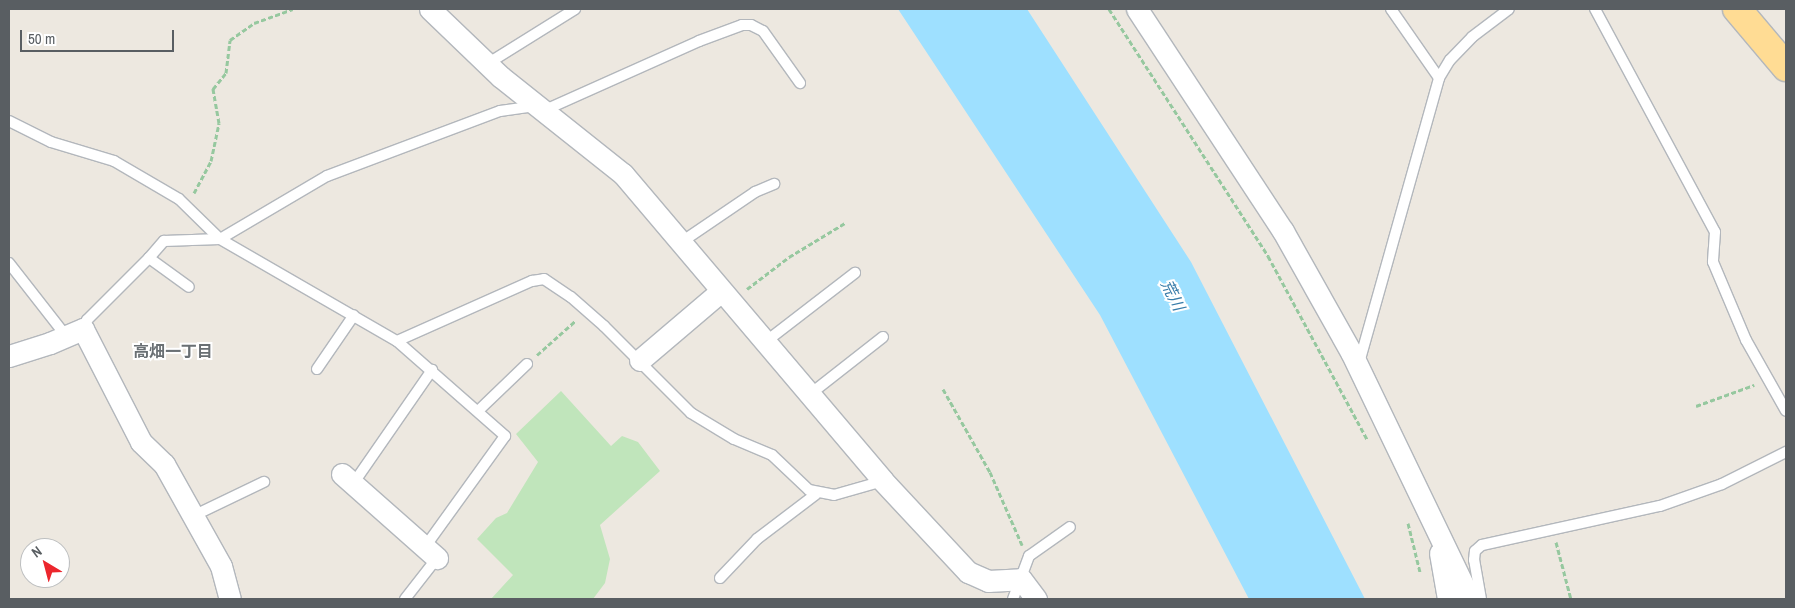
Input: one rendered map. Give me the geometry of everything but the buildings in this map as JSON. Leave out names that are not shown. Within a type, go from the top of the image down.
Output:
[{"type":"highway","points":[[1737,9],[1786,67]]},
{"type":"street","points":[[430,9],[487,64],[623,174],[679,244],[883,481],[968,572],[988,581],[1021,579],[1036,599]]},
{"type":"street","points":[[1137,9],[1283,231],[1358,367],[1470,599]]},
{"type":"street","points":[[640,360],[724,297]]},
{"type":"street","points":[[9,356],[74,332],[141,442],[164,464],[220,566],[230,599]]},
{"type":"street","points":[[347,479],[431,553]]},
{"type":"street","points":[[1437,531],[1448,599]]},
{"type":"lane","points":[[487,64],[575,9]]},
{"type":"lane","points":[[1391,9],[1439,78]]},
{"type":"lane","points":[[1358,367],[1439,78],[1450,60],[1472,37],[1509,9]]},
{"type":"lane","points":[[1595,9],[1715,232],[1713,262],[1767,381],[1786,411]]},
{"type":"lane","points":[[9,264],[74,332],[164,241],[220,239],[327,176],[500,111],[541,108],[699,41],[742,25],[751,25],[763,31],[800,84]]},
{"type":"lane","points":[[9,120],[51,142],[114,161],[186,203],[220,239],[398,340],[505,436],[404,599]]},
{"type":"lane","points":[[679,244],[755,192],[774,184]]},
{"type":"lane","points":[[149,258],[189,287]]},
{"type":"lane","points":[[764,342],[855,274]]},
{"type":"lane","points":[[398,340],[532,281],[544,279],[587,311],[640,360],[692,413],[734,439],[772,455],[816,494]]},
{"type":"lane","points":[[317,369],[354,314]]},
{"type":"lane","points":[[810,395],[883,336]]},
{"type":"lane","points":[[478,411],[527,364]]},
{"type":"lane","points":[[347,479],[432,370]]},
{"type":"lane","points":[[1481,599],[1475,551],[1482,545],[1691,497],[1786,452]]},
{"type":"lane","points":[[720,578],[757,539],[816,494],[841,493],[883,481]]},
{"type":"lane","points":[[193,516],[264,482]]},
{"type":"lane","points":[[1013,599],[1029,556],[1070,527]]},
{"type":"path","points":[[186,203],[198,188],[211,161],[218,123],[213,89],[226,73],[230,40],[254,23],[293,9]]},
{"type":"path","points":[[1109,9],[1268,256],[1372,447]]},
{"type":"path","points":[[724,297],[845,223]]},
{"type":"path","points":[[527,364],[587,311]]},
{"type":"path","points":[[1696,406],[1767,381]]},
{"type":"path","points":[[943,389],[990,472],[1018,538],[1029,556]]},
{"type":"path","points":[[1407,517],[1422,581]]},
{"type":"path","points":[[1553,530],[1571,599]]},
{"type":"green space","points":[[561,391],[611,446],[622,436],[638,442],[660,471],[600,525],[610,559],[605,583],[593,599],[491,599],[513,575],[477,539],[496,518],[507,513],[538,462],[516,434]]},
{"type":"water","name":"荒川","points":[[898,9],[1027,9],[1191,262],[1365,599],[1249,599],[1100,315]]},
{"type":"district","name":"高畑一丁目","points":[[173,351]]}]
